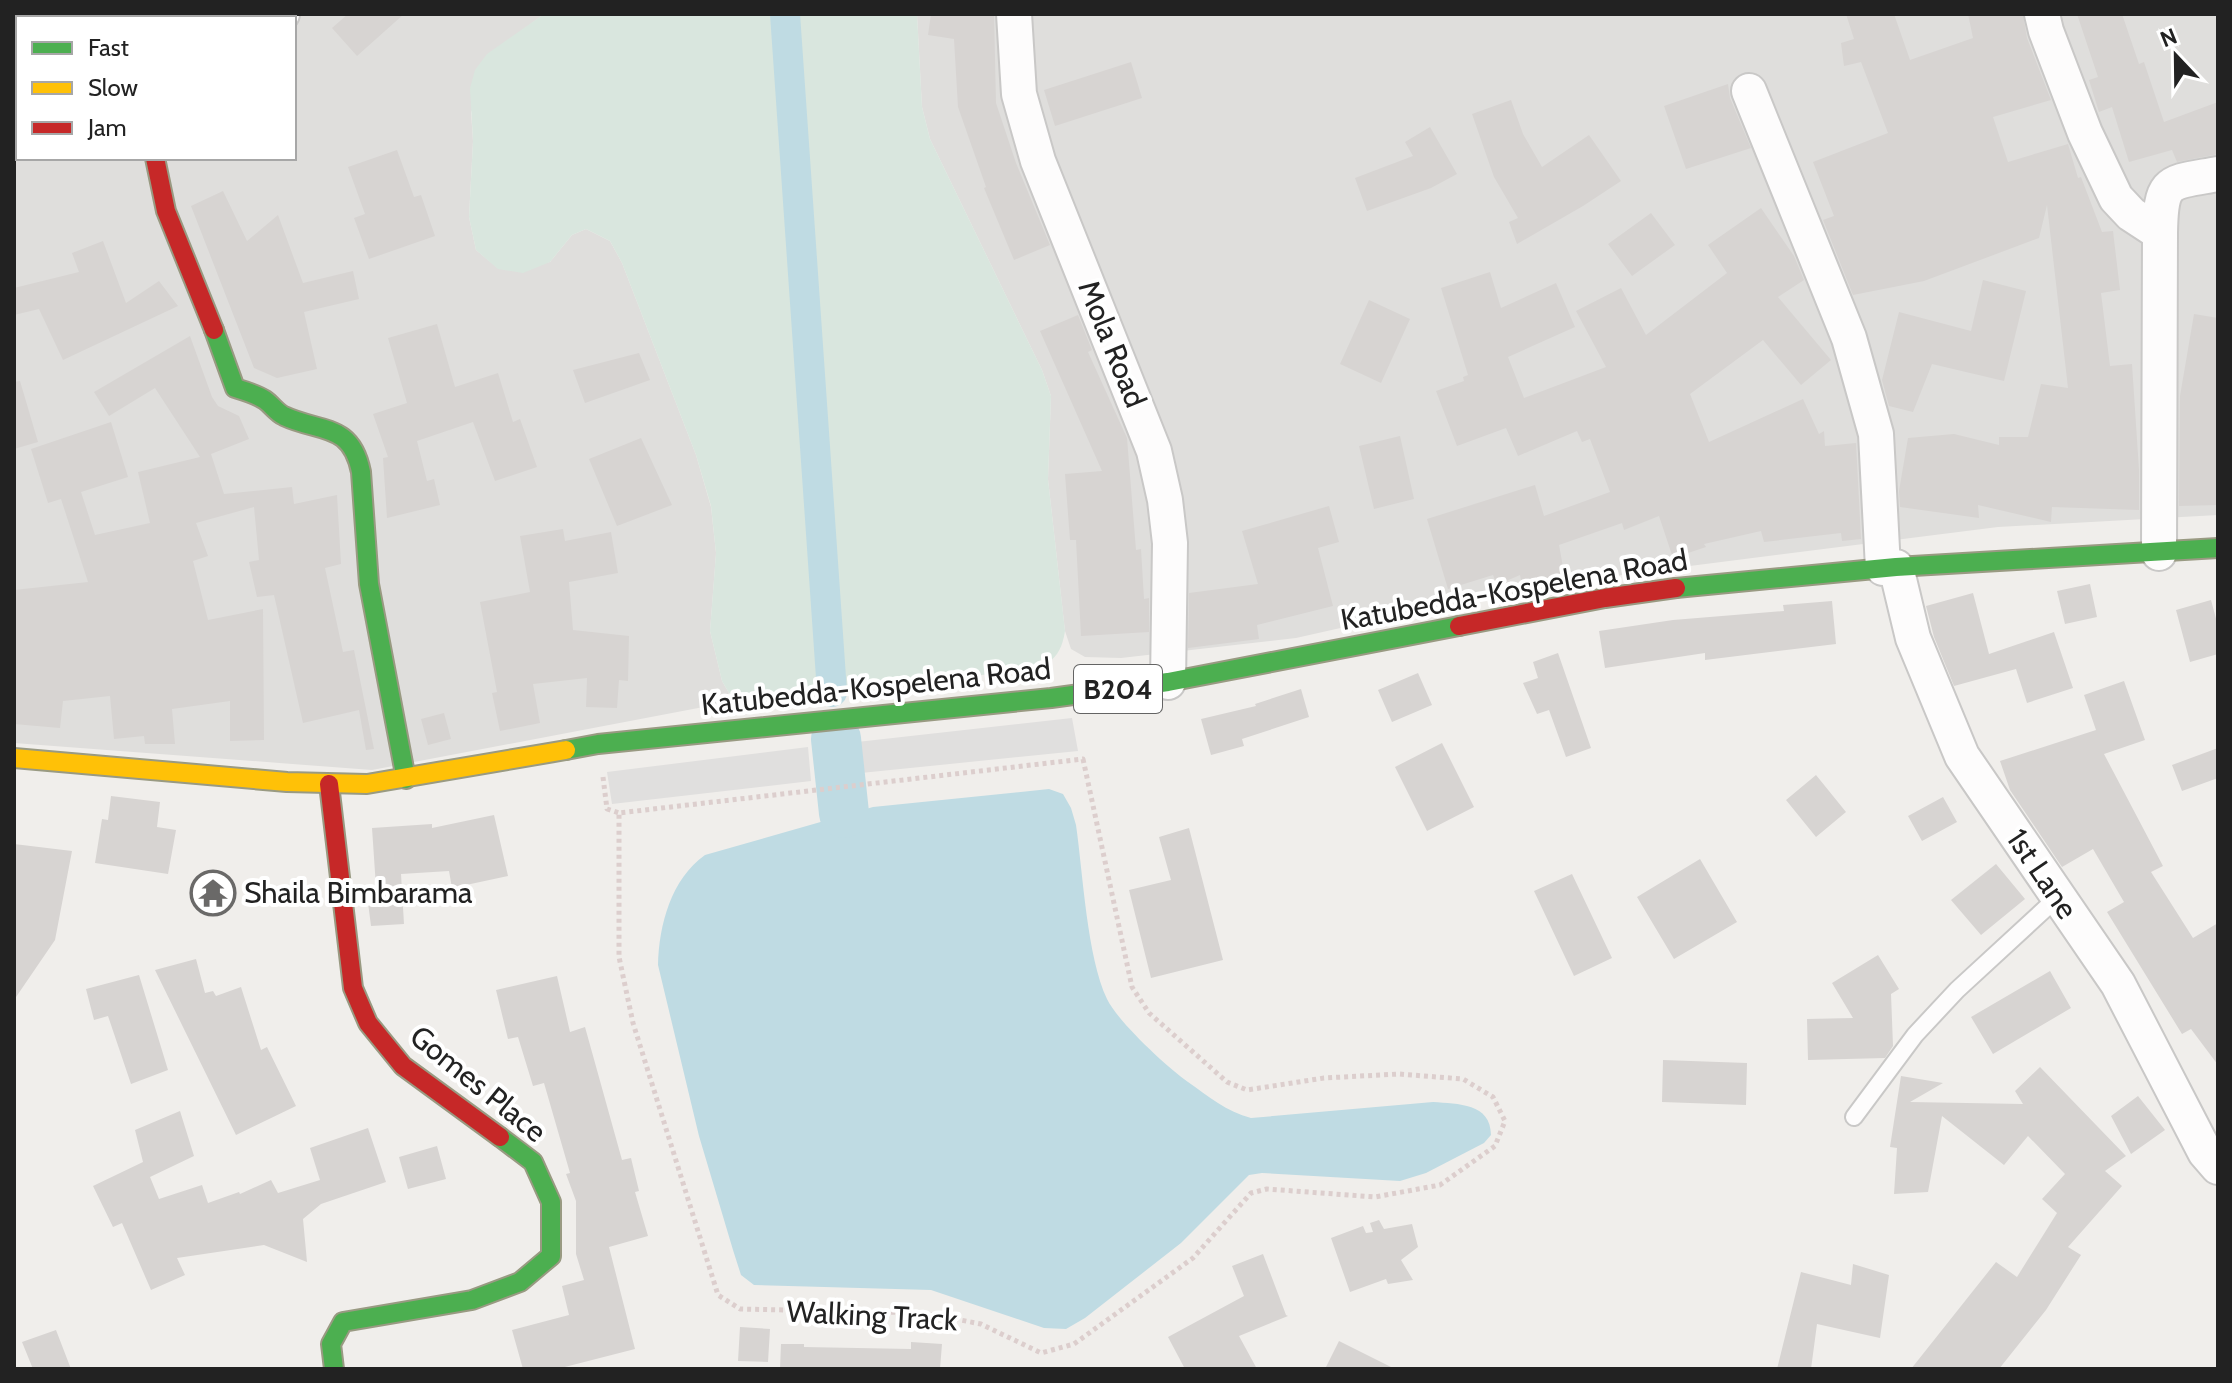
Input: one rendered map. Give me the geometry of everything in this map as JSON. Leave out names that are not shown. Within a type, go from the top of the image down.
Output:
[{"type":"main road","points":[[155,160],[166,211],[235,388],[265,400],[276,413],[292,420],[330,428],[354,449],[360,466],[369,594],[406,779]]},
{"type":"main road","name":"Katubedda-Kospelena Road","points":[[14,758],[166,773],[367,784],[598,744],[1051,698],[1168,682],[1605,598],[1706,584],[1889,568],[2218,548]]},
{"type":"main road","name":"Gomes Place","points":[[329,784],[353,988],[368,1023],[403,1066],[533,1162],[551,1202],[551,1256],[520,1282],[472,1300],[343,1322],[332,1334],[329,1349],[334,1369]]},
{"type":"street","name":"Mola Road","points":[[1014,14],[1019,94],[1038,161],[1157,463],[1170,543],[1168,682]]},
{"type":"street","points":[[2042,14],[2085,133],[2116,198],[2131,214],[2160,233]]},
{"type":"street","name":"1st Lane","points":[[1749,91],[1849,338],[1876,434],[1889,568],[1913,638],[1962,756],[2118,984],[2205,1152],[2218,1167]]},
{"type":"street","points":[[2159,553],[2160,202],[2165,189],[2174,182],[2218,174]]},
{"type":"lane","points":[[1854,1117],[1915,1035],[1957,990],[2058,897]]},
{"type":"path","name":"Walking Track","points":[[1083,759],[1132,987],[1149,1013],[1227,1082],[1247,1090],[1324,1078],[1399,1074],[1463,1079],[1493,1097],[1505,1121],[1495,1146],[1440,1185],[1375,1197],[1267,1189],[1251,1193],[1193,1258],[1074,1344],[1041,1353],[981,1324],[924,1313],[740,1309],[718,1295],[633,1023],[619,957],[619,813],[815,790],[1083,759]]},
{"type":"shaded area","points":[[14,14],[544,14],[517,34],[471,112],[473,141],[469,217],[476,250],[499,269],[550,262],[572,235],[586,229],[610,241],[622,263],[696,455],[711,507],[716,553],[710,631],[722,681],[729,693],[714,705],[372,770],[14,743]]},
{"type":"shaded area","points":[[544,14],[917,14],[922,107],[930,139],[1042,370],[1051,396],[1048,479],[1065,631],[1059,650],[1050,661],[1017,671],[750,701],[729,693],[722,681],[710,631],[716,553],[711,506],[696,455],[622,263],[610,241],[586,229],[572,235],[550,262],[523,273],[498,269],[476,250],[469,217],[473,141],[470,88],[475,70],[487,54]]},
{"type":"shaded area","points":[[917,14],[2218,14],[2218,515],[1998,527],[1627,574],[1416,611],[1296,638],[1121,658],[1085,657],[1071,649],[1065,631],[1048,479],[1051,396],[1042,370],[930,139],[922,107]]},
{"type":"shaded area","points":[[1072,718],[1078,751],[851,774],[848,743]]},
{"type":"shaded area","points":[[808,747],[811,781],[612,804],[607,772]]},
{"type":"water","points":[[1049,789],[1063,794],[1076,825],[1090,938],[1107,999],[1132,1031],[1179,1075],[1226,1108],[1251,1118],[1433,1102],[1462,1105],[1479,1111],[1490,1124],[1491,1135],[1484,1143],[1426,1173],[1400,1181],[1262,1173],[1249,1175],[1181,1243],[1085,1318],[1066,1329],[1044,1328],[931,1290],[754,1285],[741,1275],[733,1250],[699,1136],[658,965],[664,919],[675,890],[693,865],[705,855],[873,807]]},
{"type":"building","points":[[348,14],[404,14],[357,56],[332,28]]},
{"type":"building","points":[[931,14],[994,14],[996,103],[1016,163],[1050,245],[1014,260],[984,188],[958,107],[954,39],[928,35]]},
{"type":"building","points":[[1846,14],[1894,14],[1910,60],[1973,38],[1968,14],[2023,14],[2027,38],[2051,100],[1993,117],[2008,162],[2068,144],[2078,178],[2081,177],[2102,232],[2113,231],[2120,290],[2101,293],[2110,366],[2132,364],[2139,510],[2052,507],[2051,522],[1978,505],[1979,518],[1900,507],[1899,491],[1908,438],[1954,434],[1999,445],[1999,437],[2028,437],[2041,384],[2068,388],[2047,205],[2039,238],[1924,281],[1853,295],[1823,220],[1834,216],[1813,162],[1888,133],[1861,62],[1844,66],[1841,43],[1854,39]]},
{"type":"building","points":[[2077,14],[2122,14],[2139,64],[2144,62],[2164,122],[2218,102],[2218,154],[2177,162],[2172,150],[2129,162],[2112,107],[2099,112],[2089,80],[2098,77]]},
{"type":"building","points":[[1131,62],[1142,98],[1055,126],[1044,90]]},
{"type":"building","points":[[1728,84],[1730,98],[1751,148],[1686,169],[1664,106]]},
{"type":"building","points":[[1511,100],[1523,134],[1542,167],[1589,135],[1621,181],[1517,244],[1509,222],[1518,218],[1494,177],[1472,114]]},
{"type":"building","points":[[1430,127],[1457,174],[1431,188],[1367,211],[1355,178],[1413,156],[1405,142]]},
{"type":"building","points":[[397,150],[414,197],[421,195],[435,236],[369,259],[354,218],[365,214],[348,167]]},
{"type":"building","points":[[223,191],[247,241],[278,215],[303,283],[353,271],[359,299],[304,312],[317,369],[277,378],[254,368],[191,206]]},
{"type":"building","points":[[1761,208],[1794,256],[1804,280],[1778,297],[1831,360],[1801,385],[1763,340],[1690,394],[1709,442],[1803,399],[1819,434],[1824,431],[1825,446],[1856,443],[1861,539],[1842,541],[1841,533],[1764,542],[1761,531],[1704,544],[1706,547],[1673,558],[1659,516],[1624,530],[1622,523],[1559,545],[1565,578],[1522,585],[1520,575],[1497,585],[1493,575],[1448,589],[1427,519],[1535,485],[1544,516],[1610,492],[1590,439],[1582,442],[1577,431],[1518,456],[1506,428],[1457,446],[1436,391],[1464,381],[1463,377],[1468,375],[1441,288],[1490,272],[1501,308],[1556,283],[1575,327],[1508,357],[1524,398],[1606,367],[1576,311],[1621,288],[1646,335],[1727,273],[1708,245]]},
{"type":"building","points":[[1651,213],[1675,245],[1632,276],[1608,244]]},
{"type":"building","points":[[103,241],[126,303],[159,281],[178,306],[63,360],[39,309],[14,315],[14,288],[79,272],[72,253]]},
{"type":"building","points":[[1983,280],[2026,291],[2004,381],[1932,364],[1913,412],[1889,406],[1882,380],[1899,312],[1971,331]]},
{"type":"building","points":[[1369,300],[1410,319],[1381,383],[1340,364]]},
{"type":"building","points":[[2194,314],[2218,318],[2218,505],[2179,506],[2180,396]]},
{"type":"building","points":[[1078,315],[1092,350],[1088,352],[1127,438],[1136,550],[1141,549],[1144,599],[1149,598],[1149,632],[1081,636],[1076,540],[1070,540],[1065,474],[1102,471],[1040,331]]},
{"type":"building","points":[[437,324],[455,387],[498,373],[513,422],[520,419],[537,467],[495,481],[473,422],[417,441],[427,481],[434,479],[440,505],[387,518],[383,458],[388,457],[373,414],[407,403],[388,338]]},
{"type":"building","points":[[190,336],[212,397],[218,406],[239,416],[249,439],[211,454],[224,494],[292,487],[294,504],[337,495],[341,564],[325,568],[343,652],[354,650],[374,749],[366,750],[359,710],[303,723],[274,595],[257,597],[249,562],[259,560],[254,507],[196,523],[208,556],[193,561],[208,620],[263,609],[264,740],[230,741],[230,701],[172,709],[175,744],[145,744],[144,736],[114,739],[110,696],[63,701],[60,728],[14,724],[14,590],[88,582],[61,499],[48,503],[31,449],[111,422],[128,477],[81,492],[95,535],[150,523],[138,472],[200,457],[155,388],[109,416],[94,392]]},
{"type":"building","points":[[639,353],[650,380],[585,403],[573,370]]},
{"type":"building","points":[[20,381],[38,442],[14,449],[14,382]]},
{"type":"building","points":[[1400,436],[1414,499],[1374,509],[1359,446]]},
{"type":"building","points":[[641,438],[672,505],[617,526],[589,459]]},
{"type":"building","points":[[1329,506],[1339,542],[1318,548],[1333,606],[1257,625],[1259,639],[1188,648],[1189,593],[1258,584],[1242,531]]},
{"type":"building","points":[[563,529],[565,541],[611,532],[618,573],[569,582],[573,630],[629,636],[628,681],[619,680],[617,708],[586,707],[587,678],[533,684],[540,723],[500,731],[492,693],[497,692],[480,602],[530,592],[520,536]]},
{"type":"building","points":[[2090,584],[2097,617],[2065,624],[2057,591]]},
{"type":"building","points":[[1973,593],[1989,654],[2054,632],[2073,688],[2027,703],[2016,669],[1954,686],[1934,637],[1926,606]]},
{"type":"building","points":[[2211,600],[2218,626],[2218,654],[2190,662],[2176,610]]},
{"type":"building","points":[[1832,601],[1836,644],[1705,660],[1705,653],[1605,668],[1599,631],[1673,620],[1784,611],[1783,605]]},
{"type":"building","points":[[1558,653],[1591,748],[1566,757],[1549,710],[1537,714],[1523,683],[1538,678],[1533,662]]},
{"type":"building","points":[[1418,673],[1432,705],[1392,722],[1378,690]]},
{"type":"building","points":[[2124,681],[2145,740],[2104,754],[2163,866],[2151,872],[2193,938],[2218,923],[2218,1065],[2191,1029],[2182,1034],[2107,912],[2124,902],[2093,849],[2062,867],[2010,790],[2000,761],[2096,730],[2084,695]]},
{"type":"building","points":[[1301,689],[1309,717],[1242,739],[1244,746],[1211,755],[1201,719],[1256,706]]},
{"type":"building","points":[[444,713],[451,739],[428,745],[421,719]]},
{"type":"building","points":[[1442,743],[1474,807],[1427,831],[1395,767]]},
{"type":"building","points":[[2218,748],[2218,778],[2182,791],[2172,765]]},
{"type":"building","points":[[1816,775],[1846,812],[1816,837],[1786,800]]},
{"type":"building","points":[[111,796],[160,802],[157,827],[176,830],[168,874],[95,863],[102,819],[108,820]]},
{"type":"building","points":[[1943,797],[1957,822],[1922,841],[1908,816]]},
{"type":"building","points":[[494,815],[508,876],[452,888],[449,871],[401,874],[404,924],[371,926],[366,887],[376,887],[372,828],[432,824],[432,828]]},
{"type":"building","points":[[1189,828],[1223,960],[1151,978],[1129,890],[1171,880],[1159,837]]},
{"type":"building","points":[[14,844],[72,851],[55,940],[14,1000]]},
{"type":"building","points":[[1700,859],[1737,922],[1674,959],[1637,897]]},
{"type":"building","points":[[1996,864],[2025,899],[1981,935],[1951,900]]},
{"type":"building","points":[[1572,874],[1612,958],[1574,976],[1534,891]]},
{"type":"building","points":[[1878,955],[1899,989],[1891,994],[1893,1046],[1885,1058],[1808,1060],[1807,1019],[1853,1018],[1832,983]]},
{"type":"building","points":[[196,959],[205,993],[213,991],[216,996],[241,987],[261,1050],[267,1047],[296,1106],[236,1135],[155,970]]},
{"type":"building","points":[[2050,971],[2071,1008],[1993,1054],[1971,1017]]},
{"type":"building","points":[[139,975],[168,1070],[131,1084],[108,1016],[94,1020],[86,989]]},
{"type":"building","points":[[557,976],[570,1032],[585,1027],[622,1160],[631,1158],[639,1191],[635,1192],[648,1236],[609,1247],[635,1349],[557,1369],[523,1369],[512,1330],[569,1315],[562,1286],[584,1280],[576,1254],[576,1201],[566,1174],[570,1173],[544,1083],[533,1086],[518,1037],[508,1039],[496,990]]},
{"type":"building","points":[[1663,1060],[1747,1063],[1746,1105],[1662,1102]]},
{"type":"building","points":[[2040,1067],[2126,1156],[2105,1171],[2122,1186],[2068,1247],[2081,1255],[2046,1310],[1999,1369],[1911,1369],[1996,1262],[2017,1277],[2057,1213],[2042,1199],[2065,1174],[2028,1136],[2004,1165],[1942,1116],[1928,1192],[1894,1194],[1897,1148],[1890,1147],[1901,1076],[1943,1083],[1910,1102],[2023,1104],[2015,1091]]},
{"type":"building","points":[[2138,1096],[2165,1130],[2131,1154],[2111,1116]]},
{"type":"building","points":[[180,1111],[194,1156],[150,1177],[159,1199],[202,1185],[208,1203],[240,1194],[271,1180],[278,1193],[320,1180],[310,1148],[368,1128],[386,1182],[321,1204],[303,1219],[307,1262],[264,1245],[177,1258],[185,1275],[151,1290],[122,1223],[113,1227],[93,1186],[143,1162],[135,1130]]},
{"type":"building","points":[[437,1146],[446,1179],[408,1189],[399,1157]]},
{"type":"building","points":[[1379,1220],[1384,1229],[1412,1224],[1418,1247],[1401,1260],[1413,1280],[1388,1284],[1386,1279],[1350,1292],[1331,1238],[1363,1226],[1366,1233],[1373,1232],[1370,1223]]},
{"type":"building","points":[[1263,1254],[1288,1316],[1239,1336],[1257,1369],[1185,1369],[1168,1337],[1244,1296],[1232,1266]]},
{"type":"building","points":[[1853,1264],[1889,1275],[1880,1338],[1817,1324],[1811,1369],[1777,1369],[1801,1272],[1851,1285]]},
{"type":"building","points":[[740,1327],[770,1329],[768,1362],[738,1361]]},
{"type":"building","points":[[56,1330],[71,1369],[33,1369],[22,1342]]},
{"type":"building","points":[[1339,1341],[1395,1369],[1325,1369]]},
{"type":"building","points":[[911,1342],[942,1344],[940,1369],[780,1369],[781,1344],[911,1349]]},
{"type":"waterway","points":[[785,14],[832,692]]},
{"type":"waterway","points":[[836,739],[844,813]]},
{"type":"traffic: fast","points":[[214,330],[235,388],[262,398],[284,416],[342,437],[356,456],[361,472],[369,584],[406,779]]},
{"type":"traffic: fast","points":[[1676,588],[1896,567],[2218,548]]},
{"type":"traffic: fast","points":[[566,750],[598,744],[1051,698],[1168,682],[1459,626]]},
{"type":"traffic: fast","points":[[334,1369],[331,1344],[343,1322],[472,1300],[520,1282],[551,1256],[551,1202],[533,1162],[500,1137]]},
{"type":"traffic: slow","points":[[14,758],[287,782],[367,784],[566,750]]},
{"type":"traffic: jam","points":[[155,160],[166,211],[214,330]]},
{"type":"traffic: jam","points":[[1459,626],[1676,588]]},
{"type":"traffic: jam","points":[[329,784],[353,988],[368,1023],[403,1066],[500,1137]]},
{"type":"place","name":"Shaila Bimbarama","points":[[213,893]]}]
